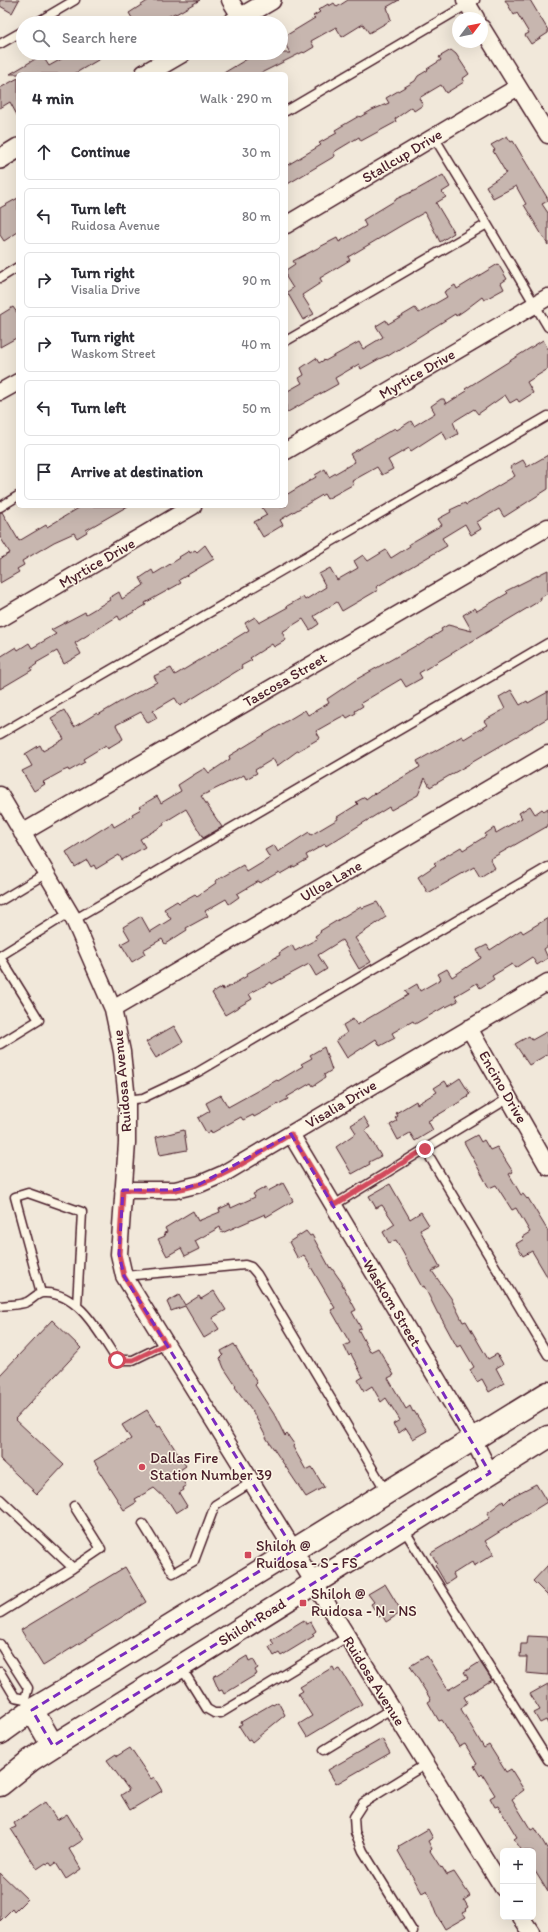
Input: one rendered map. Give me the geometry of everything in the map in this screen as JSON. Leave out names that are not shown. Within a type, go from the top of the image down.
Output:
[{"type":"main road","points":[[0,1733],[28,1705],[103,1668],[548,1393]]},
{"type":"main road","name":"Shiloh Road","points":[[0,1785],[31,1760],[53,1746],[548,1437]]},
{"type":"main road","points":[[28,1705],[53,1746]]},
{"type":"street","points":[[230,0],[236,16]]},
{"type":"street","points":[[244,16],[271,0]]},
{"type":"street","points":[[469,2],[473,12]]},
{"type":"street","points":[[488,38],[548,135]]},
{"type":"street","points":[[148,72],[169,60]]},
{"type":"street","name":"Stallcup Drive","points":[[288,224],[518,87]]},
{"type":"street","points":[[0,159],[16,149]]},
{"type":"street","name":"Myrtice Drive","points":[[288,451],[541,301]]},
{"type":"street","points":[[0,392],[16,383]]},
{"type":"street","name":"Myrtice Drive","points":[[0,620],[190,508]]},
{"type":"street","name":"Tascosa Street","points":[[22,833],[548,527]]},
{"type":"street","name":"Ulloa Lane","points":[[114,1008],[548,754]]},
{"type":"street","name":"Ruidosa Avenue","points":[[0,795],[71,917],[114,1008],[122,1052],[127,1100],[127,1143],[119,1254],[124,1276],[501,1884]]},
{"type":"street","name":"Visalia Drive","points":[[123,1190],[175,1190],[200,1184],[223,1174],[548,982]]},
{"type":"street","name":"Encino Drive","points":[[469,1028],[548,1167]]},
{"type":"street","name":"Waskom Street","points":[[291,1134],[473,1439],[490,1473]]},
{"type":"street","points":[[523,1920],[530,1932]]},
{"type":"lane","points":[[48,16],[75,0]]},
{"type":"lane","points":[[288,109],[469,2]]},
{"type":"lane","points":[[0,44],[16,35]]},
{"type":"lane","points":[[434,138],[487,224],[541,301],[548,327]]},
{"type":"lane","points":[[288,340],[487,224]]},
{"type":"lane","points":[[0,278],[16,268]]},
{"type":"lane","points":[[0,734],[548,416]]},
{"type":"lane","points":[[0,507],[16,497]]},
{"type":"lane","points":[[0,1044],[39,1020],[0,956],[71,917],[548,643]]},
{"type":"lane","points":[[127,1100],[143,1098],[198,1072],[548,867]]},
{"type":"lane","points":[[0,901],[45,874]]},
{"type":"lane","points":[[334,1205],[509,1098]]},
{"type":"lane","points":[[425,1149],[548,1355]]},
{"type":"lane","points":[[41,1293],[15,1197],[28,1193],[82,1212],[77,1306]]},
{"type":"lane","points":[[124,1276],[245,1265],[251,1267],[261,1280],[387,1493]]},
{"type":"lane","points":[[0,1306],[26,1302],[41,1293],[56,1293],[77,1306],[93,1323],[117,1360],[133,1360],[166,1344]]},
{"type":"lane","points":[[143,1524],[173,1573],[194,1561],[215,1505],[252,1482]]},
{"type":"lane","points":[[0,1500],[73,1568]]},
{"type":"lane","points":[[0,1613],[101,1549],[74,1506]]},
{"type":"lane","points":[[403,1528],[548,1760]]},
{"type":"lane","points":[[180,1666],[207,1708],[214,1714],[221,1713],[347,1637]]},
{"type":"lane","points":[[0,1644],[28,1688],[28,1705]]},
{"type":"lane","points":[[0,1672],[15,1697],[28,1705]]},
{"type":"lane","points":[[324,1750],[391,1709]]},
{"type":"lane","points":[[412,1932],[363,1851],[355,1832],[354,1817],[363,1804],[426,1764]]},
{"type":"highlighted area","points":[[291,1134],[490,1473],[53,1746],[32,1710],[294,1550],[124,1276],[119,1254],[123,1190],[175,1190],[200,1184]]},
{"type":"building","points":[[0,0],[19,0],[12,13],[0,6]]},
{"type":"building","points":[[149,0],[200,0],[176,14],[175,13],[169,16],[131,16],[129,13]]},
{"type":"building","points":[[348,0],[399,0],[387,7],[391,20],[369,33],[363,24],[342,37],[336,27],[311,41],[314,47],[288,60],[288,53],[290,53],[288,49],[288,34],[315,18],[313,16],[320,12],[318,10],[328,4],[329,6],[334,3],[337,7]]},
{"type":"building","points":[[505,0],[530,0],[548,30],[548,33],[531,44],[525,35],[529,33],[517,13],[514,15]]},
{"type":"building","points":[[451,50],[456,54],[469,74],[462,79],[464,82],[446,93],[441,85],[419,98],[423,105],[414,111],[412,107],[395,119],[396,122],[361,141],[359,137],[334,152],[335,156],[288,184],[288,165],[321,145],[319,143],[337,133],[335,130],[359,116],[360,117],[389,103],[386,98],[415,81],[418,76],[441,60],[439,57]]},
{"type":"building","points":[[34,60],[45,60],[49,66],[60,60],[98,60],[77,72],[16,72],[16,74],[10,74]]},
{"type":"building","points":[[245,60],[287,60],[263,72],[225,72]]},
{"type":"building","points":[[16,79],[16,113],[10,102],[0,108],[0,88]]},
{"type":"building","points":[[507,136],[511,142],[513,141],[548,199],[548,201],[542,204],[548,213],[548,245],[524,205],[526,204],[516,186],[493,198],[486,186],[506,173],[491,145]]},
{"type":"building","points":[[443,175],[450,187],[442,192],[446,197],[436,203],[454,233],[440,242],[425,212],[402,225],[348,257],[350,260],[320,278],[322,282],[302,295],[314,314],[303,320],[288,294],[288,291],[293,288],[288,280],[288,269],[295,264],[293,261],[337,238],[339,242],[366,226],[363,220],[396,199]]},
{"type":"building","points":[[16,199],[16,233],[4,241],[0,235],[0,208]]},
{"type":"building","points":[[498,264],[507,279],[501,283],[504,289],[484,300],[482,297],[456,316],[455,314],[388,356],[379,359],[361,369],[359,364],[335,378],[338,384],[288,412],[288,391],[302,383],[299,378],[304,375],[301,368],[316,358],[319,363],[324,360],[325,361],[359,342],[363,349],[383,337],[376,326],[386,320],[388,324],[415,308],[419,313],[447,297],[444,292],[455,285],[457,289]]},
{"type":"building","points":[[13,307],[16,311],[16,338],[0,347],[0,315]]},
{"type":"building","points":[[543,340],[548,349],[548,369],[527,382],[533,393],[519,402],[517,399],[510,403],[505,395],[478,414],[474,409],[453,422],[458,434],[447,440],[442,431],[411,451],[409,448],[388,460],[393,469],[382,475],[377,467],[352,481],[354,484],[327,499],[324,494],[280,520],[283,525],[263,537],[254,522],[267,515],[262,508],[288,508],[288,494],[316,477],[315,475],[325,469],[329,477],[355,462],[350,454],[395,428],[397,430],[411,421],[414,426],[435,413],[431,406],[441,399],[444,399],[446,404],[467,391],[465,389]]},
{"type":"building","points":[[548,455],[548,489],[504,517],[499,509],[477,522],[481,529],[471,535],[465,524],[442,538],[447,546],[376,587],[378,590],[342,611],[337,602],[314,616],[319,624],[310,630],[303,619],[282,632],[286,640],[274,647],[272,644],[250,658],[252,660],[241,666],[242,668],[180,706],[175,698],[153,711],[157,718],[148,723],[141,712],[116,725],[123,739],[108,748],[106,745],[83,759],[85,762],[69,771],[68,769],[63,771],[43,782],[45,784],[34,791],[22,771],[32,766],[25,754],[40,745],[43,751],[64,739],[51,718],[64,710],[74,727],[97,713],[98,715],[157,682],[154,676],[171,668],[175,675],[249,630],[245,623],[255,617],[259,623],[303,597],[305,600],[326,587],[319,574],[330,568],[337,580],[358,568],[354,561],[363,555],[368,561],[386,550],[391,558],[410,546],[409,544],[442,525],[438,519],[451,512],[450,510],[465,503],[466,505],[515,476],[510,467],[523,460],[527,467]]},
{"type":"building","points":[[79,508],[124,508],[86,530],[87,532],[77,538],[74,533],[54,542],[22,561],[24,565],[17,569],[19,572],[0,583],[0,559],[10,553],[0,537],[0,512],[2,512],[19,541],[46,525],[47,527]]},
{"type":"building","points":[[205,545],[214,559],[179,580],[181,583],[145,603],[146,605],[120,620],[118,616],[75,643],[81,654],[64,664],[57,651],[36,663],[37,664],[31,668],[32,670],[0,689],[0,657],[16,647],[18,650],[29,643],[32,648],[56,634],[51,630],[85,612],[86,614],[110,600],[109,598],[119,592],[122,599],[144,585],[140,578],[152,570],[154,574],[189,551],[190,553],[195,550],[197,552]]},
{"type":"building","points":[[548,570],[548,593],[540,598],[541,600],[419,673],[422,678],[406,687],[401,679],[361,703],[363,706],[355,711],[356,713],[347,718],[345,715],[316,731],[320,738],[296,752],[277,766],[273,759],[255,770],[257,773],[246,779],[244,775],[201,796],[222,827],[203,838],[186,809],[163,823],[164,825],[140,839],[145,847],[122,860],[119,855],[96,869],[94,865],[91,867],[87,860],[75,867],[66,852],[112,823],[114,827],[133,816],[132,814],[141,809],[139,807],[157,796],[161,803],[181,791],[178,785],[195,774],[205,768],[209,773],[230,759],[229,756],[305,710],[308,715],[329,703],[327,699],[357,679],[417,645],[418,646],[442,631],[441,629],[448,625],[472,631],[463,615],[475,608],[477,611],[508,593],[506,591]]},
{"type":"building","points":[[511,690],[520,705],[527,701],[528,703],[548,692],[548,718],[430,787],[425,778],[418,795],[391,810],[389,807],[326,846],[325,844],[306,855],[308,859],[294,867],[280,874],[279,872],[260,883],[259,881],[237,894],[239,897],[229,904],[226,899],[205,911],[208,916],[186,928],[187,930],[165,944],[162,939],[143,950],[145,954],[132,962],[121,944],[130,939],[123,927],[141,916],[150,932],[171,919],[164,909],[177,901],[179,903],[195,894],[197,896],[216,883],[215,881],[243,865],[247,872],[270,858],[265,850],[274,845],[278,852],[309,832],[311,835],[338,819],[337,817],[358,804],[356,802],[365,797],[366,799],[420,767],[417,761],[462,736],[464,739],[487,725],[484,721],[505,709],[499,697]]},
{"type":"building","points":[[530,806],[535,814],[542,809],[544,811],[548,808],[548,826],[490,859],[495,868],[480,877],[474,867],[428,893],[418,877],[436,865],[434,863],[461,847],[463,850],[486,836],[485,834],[494,828],[496,833],[522,818],[519,813]]},
{"type":"building","points":[[377,902],[386,917],[355,938],[371,962],[359,969],[342,940],[318,955],[327,969],[316,976],[309,964],[272,984],[271,982],[249,994],[252,999],[225,1015],[212,993],[222,987],[223,990],[247,976],[246,974],[280,955],[279,953],[292,945],[295,951],[317,939],[315,936],[321,932],[320,931],[361,906],[362,908]]},
{"type":"building","points":[[548,918],[548,946],[544,949],[548,958],[537,965],[532,957],[515,968],[512,964],[492,976],[494,979],[480,988],[477,983],[455,996],[458,1001],[446,1006],[415,1024],[413,1021],[392,1033],[395,1038],[380,1046],[376,1039],[347,1058],[336,1040],[347,1033],[343,1025],[353,1019],[357,1025],[408,995],[405,991],[417,984],[420,991],[441,979],[438,974],[447,969],[452,977],[481,958],[477,950],[487,945],[490,950],[521,930],[523,933]]},
{"type":"building","points":[[174,1026],[183,1042],[156,1058],[146,1042]]},
{"type":"building","points":[[548,1031],[548,1054],[529,1065],[515,1044],[529,1036],[532,1040]]},
{"type":"building","points":[[324,1047],[332,1070],[324,1075],[325,1078],[313,1086],[311,1083],[287,1097],[288,1099],[254,1117],[253,1115],[243,1120],[241,1117],[212,1133],[211,1131],[207,1134],[198,1118],[210,1111],[206,1103],[221,1095],[228,1107],[303,1066],[301,1064],[312,1058],[310,1055]]},
{"type":"building","points":[[460,1078],[470,1094],[467,1096],[468,1097],[428,1121],[433,1130],[415,1141],[410,1133],[398,1140],[390,1125],[397,1121],[395,1118],[398,1116],[396,1113],[416,1101],[417,1104],[437,1092],[434,1088],[445,1081],[448,1086]]},
{"type":"building","points":[[364,1117],[370,1127],[365,1130],[381,1156],[369,1162],[370,1164],[352,1174],[336,1147],[356,1133],[351,1125]]},
{"type":"building","points":[[184,1130],[187,1150],[160,1155],[156,1137]]},
{"type":"building","points":[[477,1135],[481,1142],[484,1140],[490,1150],[497,1147],[513,1172],[509,1174],[521,1195],[523,1194],[527,1199],[528,1198],[548,1231],[548,1278],[532,1251],[523,1256],[516,1244],[524,1239],[522,1237],[530,1232],[516,1208],[512,1210],[496,1185],[489,1188],[464,1142]]},
{"type":"building","points":[[283,1183],[293,1201],[266,1217],[265,1214],[222,1233],[220,1227],[195,1241],[199,1249],[185,1256],[181,1248],[167,1256],[158,1239],[165,1236],[164,1233],[167,1232],[165,1228],[193,1211],[198,1221],[220,1212],[219,1209],[230,1204],[231,1208],[255,1197],[253,1194],[266,1187],[268,1191]]},
{"type":"building","points":[[390,1184],[410,1219],[421,1212],[429,1225],[420,1230],[440,1267],[432,1271],[451,1298],[463,1322],[466,1321],[488,1359],[497,1354],[503,1364],[496,1368],[504,1383],[489,1392],[482,1379],[477,1382],[470,1370],[474,1367],[461,1345],[457,1347],[424,1286],[422,1287],[396,1240],[389,1243],[383,1232],[395,1224],[382,1205],[376,1208],[369,1196]]},
{"type":"building","points":[[306,1231],[310,1236],[312,1235],[330,1268],[331,1267],[343,1284],[356,1310],[352,1312],[361,1328],[358,1329],[370,1352],[378,1348],[394,1375],[388,1378],[406,1409],[410,1406],[427,1431],[413,1439],[406,1428],[399,1433],[393,1424],[400,1420],[386,1398],[381,1402],[372,1386],[364,1391],[358,1380],[363,1377],[351,1354],[349,1356],[344,1346],[350,1343],[331,1310],[335,1308],[304,1255],[298,1259],[289,1242]]},
{"type":"building","points":[[214,1291],[226,1310],[212,1318],[219,1329],[204,1338],[185,1306],[171,1311],[167,1302],[179,1295],[185,1305],[199,1296],[201,1299]]},
{"type":"building","points":[[52,1320],[81,1348],[15,1419],[64,1465],[37,1494],[0,1459],[0,1375]]},
{"type":"building","points":[[234,1344],[257,1383],[255,1385],[274,1414],[285,1436],[287,1434],[294,1444],[293,1447],[306,1470],[312,1467],[324,1487],[306,1497],[267,1439],[252,1410],[235,1387],[236,1386],[224,1368],[220,1358],[223,1355],[221,1351]]},
{"type":"building","name":"Dallas Fire Station Number 39","points":[[147,1410],[158,1427],[160,1426],[186,1466],[177,1472],[186,1486],[183,1488],[184,1490],[179,1493],[187,1506],[176,1513],[169,1502],[154,1488],[135,1499],[137,1502],[124,1510],[94,1461],[131,1439],[122,1425]]},
{"type":"building","points":[[536,1484],[547,1502],[485,1541],[494,1554],[474,1566],[472,1562],[453,1574],[455,1578],[446,1584],[435,1565],[437,1563],[431,1553],[490,1518],[487,1513],[503,1501],[504,1504],[511,1497]]},
{"type":"building","points":[[548,1565],[548,1596],[533,1581]]},
{"type":"building","points":[[125,1567],[146,1602],[43,1666],[21,1630]]},
{"type":"building","points":[[385,1584],[402,1612],[386,1622],[382,1615],[379,1617],[371,1604],[374,1602],[368,1594]]},
{"type":"building","points":[[304,1620],[306,1624],[311,1622],[316,1631],[312,1634],[314,1636],[281,1656],[279,1653],[274,1656],[269,1647],[274,1644],[271,1640]]},
{"type":"building","points":[[528,1636],[548,1637],[548,1675],[526,1673],[527,1657],[520,1657],[521,1644],[527,1644]]},
{"type":"building","points":[[247,1656],[249,1661],[253,1659],[258,1668],[255,1670],[257,1674],[224,1694],[222,1690],[219,1691],[213,1677]]},
{"type":"building","points":[[427,1656],[448,1690],[468,1678],[464,1672],[480,1662],[492,1680],[464,1697],[467,1702],[461,1709],[484,1748],[489,1745],[506,1772],[511,1769],[524,1790],[512,1799],[531,1830],[535,1828],[548,1850],[548,1892],[536,1873],[536,1848],[520,1848],[514,1839],[517,1837],[498,1806],[495,1807],[490,1798],[495,1795],[482,1774],[480,1776],[474,1766],[477,1764],[465,1744],[459,1747],[442,1720],[439,1721],[428,1702],[431,1700],[410,1666]]},
{"type":"building","points":[[333,1667],[335,1671],[340,1669],[362,1704],[307,1737],[299,1724],[312,1716],[298,1694],[303,1691],[300,1687]]},
{"type":"building","points":[[548,1684],[548,1724],[546,1720],[540,1723],[534,1713],[540,1710],[530,1694]]},
{"type":"building","points":[[278,1702],[285,1715],[252,1742],[250,1739],[248,1740],[239,1726],[242,1724],[241,1722]]},
{"type":"building","points":[[382,1739],[390,1753],[336,1784],[328,1770]]},
{"type":"building","points":[[130,1748],[151,1779],[154,1777],[162,1791],[130,1810],[121,1795],[129,1790],[107,1760]]},
{"type":"building","points":[[45,1802],[57,1820],[67,1814],[83,1840],[69,1849],[81,1869],[66,1879],[56,1863],[52,1866],[50,1863],[46,1863],[37,1869],[11,1829],[16,1827],[14,1823]]},
{"type":"building","points":[[428,1829],[433,1838],[428,1841],[432,1849],[430,1851],[447,1875],[454,1872],[470,1896],[464,1900],[468,1907],[465,1909],[467,1911],[463,1913],[466,1917],[445,1929],[436,1914],[427,1890],[422,1893],[398,1851],[400,1849],[399,1846]]},
{"type":"building","points":[[0,1873],[27,1899],[14,1912],[12,1909],[0,1921]]},
{"type":"place","name":"Dallas Fire Station Number 39","points":[[142,1467]]},
{"type":"place","name":"Shiloh @ Ruidosa - S - FS","points":[[248,1555]]},
{"type":"place","name":"Shiloh @ Ruidosa - N - NS","points":[[303,1603]]},
{"type":"route","points":[[117,1360],[133,1360],[166,1344],[124,1276],[119,1254],[123,1190],[175,1190],[200,1184],[223,1174],[291,1134],[334,1205],[425,1149]]}]
